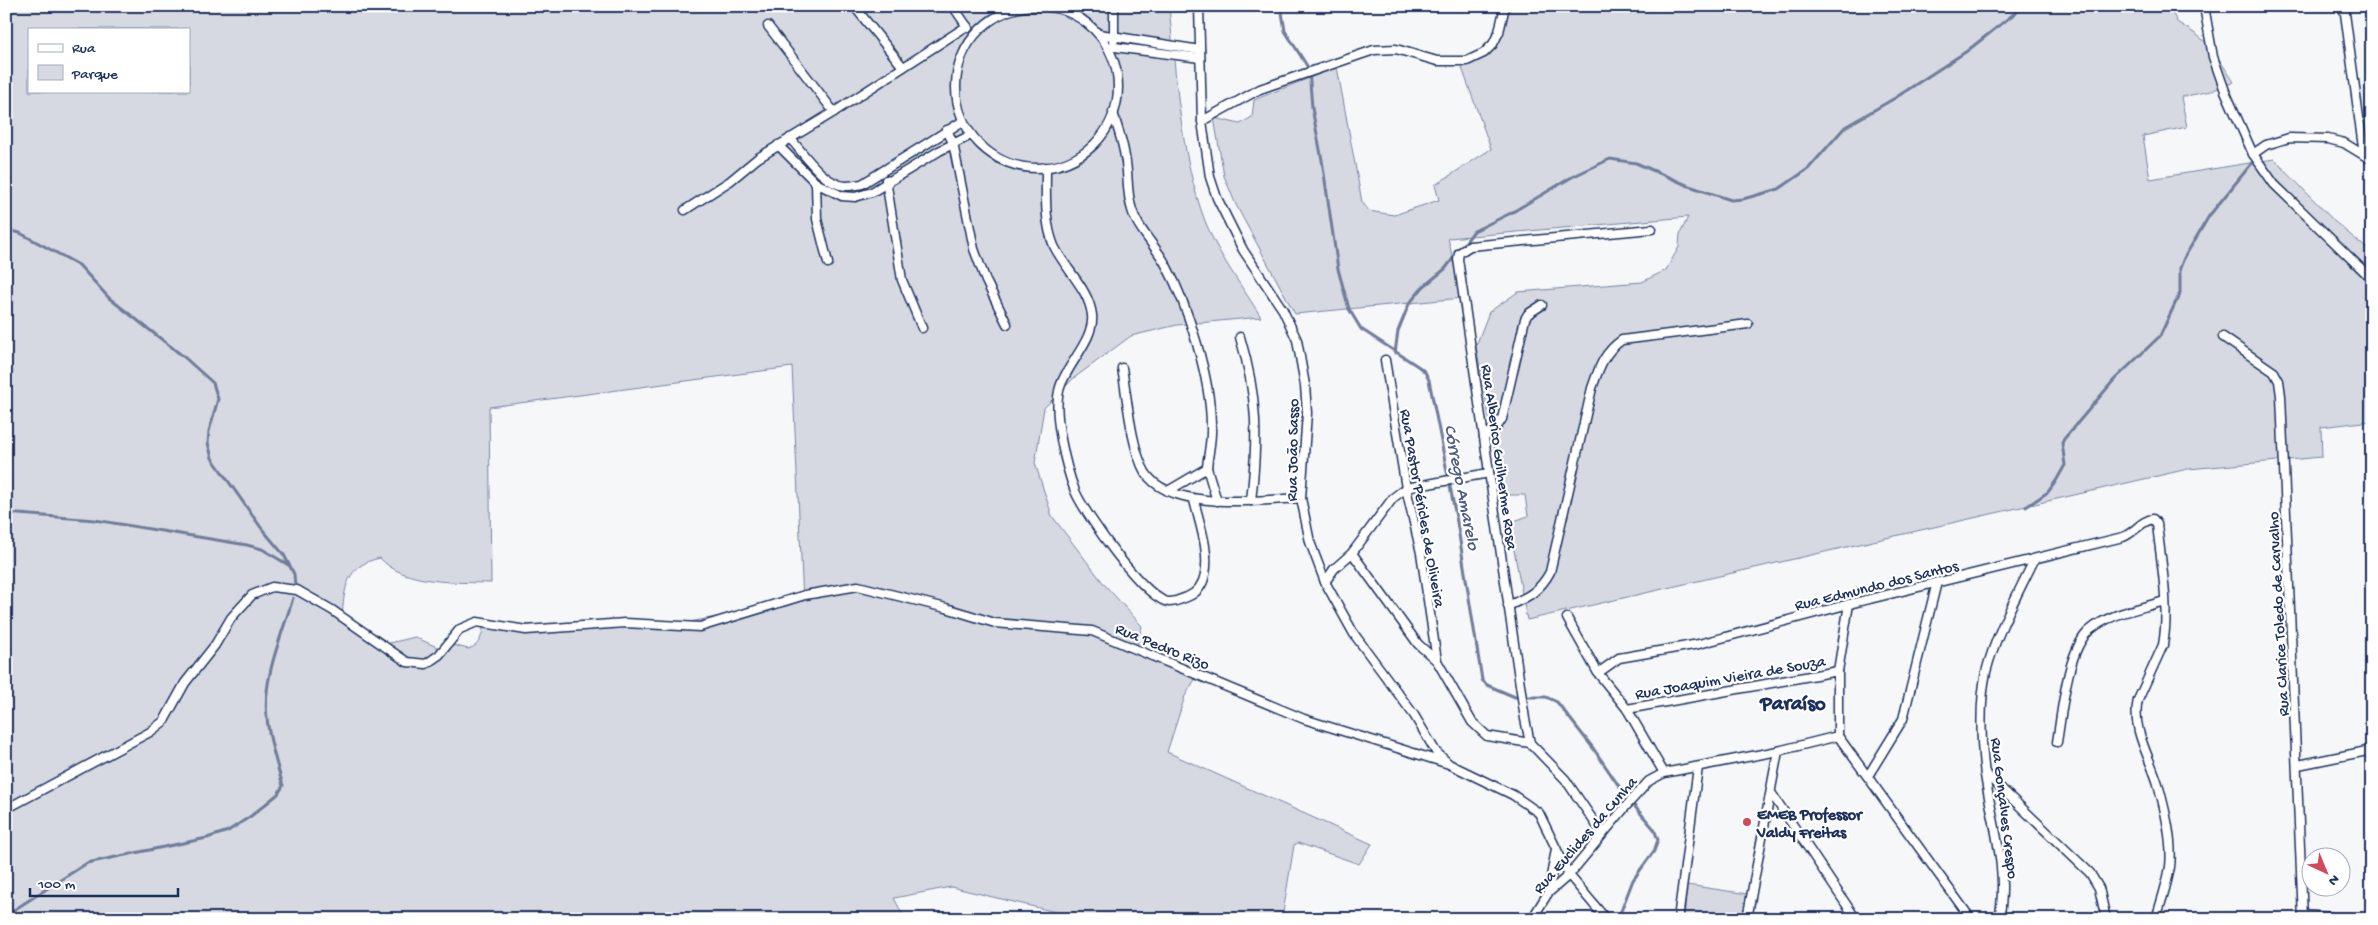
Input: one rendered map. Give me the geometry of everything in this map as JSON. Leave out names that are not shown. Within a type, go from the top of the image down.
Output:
[{"type":"street","points":[[854,6],[903,67]]},
{"type":"street","points":[[953,6],[974,36]]},
{"type":"street","points":[[1114,6],[1114,36],[1111,46],[1117,78],[1117,96],[1114,112],[1103,133],[1088,150],[1068,161],[1046,167],[1024,167],[1004,161],[986,150],[971,135],[963,121],[956,100],[956,77],[962,55],[974,36],[995,18],[1020,7],[1048,6],[1067,11],[1084,21],[1111,46],[1200,58]]},
{"type":"street","name":"Rua João Sasso","points":[[1199,6],[1202,121],[1210,177],[1217,198],[1243,250],[1283,310],[1297,340],[1305,385],[1307,413],[1301,498],[1310,542],[1325,582],[1370,656],[1414,715],[1436,752],[1449,764],[1513,794],[1539,813],[1569,875],[1606,919]]},
{"type":"street","points":[[1202,121],[1260,89],[1385,48],[1437,61],[1457,63],[1467,61],[1484,53],[1493,44],[1499,32],[1505,6]]},
{"type":"street","points":[[2204,6],[2213,57],[2225,91],[2253,154],[2274,184],[2372,279]]},
{"type":"street","points":[[2344,6],[2364,156]]},
{"type":"street","points":[[768,26],[834,112]]},
{"type":"street","points":[[686,210],[778,145],[834,112],[967,26]]},
{"type":"street","points":[[1099,34],[1200,50]]},
{"type":"street","points":[[1114,112],[1126,157],[1132,211],[1143,232],[1166,264],[1204,366],[1212,426],[1207,468],[1217,501]]},
{"type":"street","points":[[790,138],[823,174],[845,186],[862,184],[963,121]]},
{"type":"street","points":[[947,130],[953,143],[974,249],[986,281],[1007,324]]},
{"type":"street","points":[[778,145],[816,183],[836,194],[855,197],[872,192],[953,143],[971,135]]},
{"type":"street","points":[[2253,154],[2266,145],[2289,138],[2328,139],[2344,143],[2372,160]]},
{"type":"street","points":[[1046,167],[1047,210],[1054,246],[1082,290],[1092,316],[1090,328],[1059,390],[1059,426],[1075,492],[1088,514],[1133,574],[1157,598],[1168,602],[1192,595],[1201,586],[1205,574],[1206,557],[1194,500]]},
{"type":"street","points":[[882,171],[887,183],[902,280],[922,328]]},
{"type":"street","points":[[816,183],[817,218],[828,263]]},
{"type":"street","name":"Rua Alberico Guilherme Rosa","points":[[1530,743],[1508,606],[1458,259],[1460,252],[1470,246],[1652,229]]},
{"type":"street","points":[[1484,437],[1496,428],[1502,419],[1525,319],[1528,314],[1542,305]]},
{"type":"street","points":[[1508,606],[1533,595],[1543,586],[1550,572],[1592,388],[1601,364],[1612,347],[1622,340],[1748,324]]},
{"type":"street","points":[[1240,337],[1250,369],[1255,400],[1256,427],[1251,501]]},
{"type":"street","name":"Rua Clarice Toledo de Carvalho","points":[[2223,337],[2274,372],[2279,381],[2282,396],[2303,917]]},
{"type":"street","name":"Rua Pastor Péricles de Oliveira","points":[[1385,360],[1406,488],[1421,553],[1437,661]]},
{"type":"street","points":[[1122,368],[1137,452],[1144,471],[1154,485],[1194,500],[1251,501],[1301,498]]},
{"type":"street","points":[[1168,490],[1207,468]]},
{"type":"street","points":[[1325,582],[1334,569],[1352,552],[1388,504],[1406,488],[1489,473]]},
{"type":"street","name":"Rua Edmundo dos Santos","points":[[1598,673],[1619,658],[1700,644],[1849,604],[2123,537],[2135,531],[2150,519],[2153,519],[2157,524],[2164,601]]},
{"type":"street","points":[[1352,552],[1418,644],[1437,661],[1472,722],[1487,736],[1530,743],[1565,778],[1602,834]]},
{"type":"street","name":"Rua Gonçalves Crespo","points":[[1999,919],[2002,878],[1985,773],[1981,708],[1986,672],[1997,641],[2034,560]]},
{"type":"street","points":[[1868,776],[1897,730],[1905,712],[1937,582]]},
{"type":"street","name":"Rua Pedro Rizo","points":[[6,809],[150,732],[164,721],[185,682],[215,645],[231,618],[252,595],[272,586],[298,590],[332,610],[408,662],[426,664],[439,655],[460,629],[477,622],[526,630],[625,623],[700,627],[805,595],[858,586],[946,608],[995,623],[1092,631],[1304,719],[1449,764]]},
{"type":"street","points":[[2057,742],[2074,654],[2082,638],[2099,624],[2115,616],[2164,601],[2163,645],[2136,710],[2136,722],[2158,785],[2170,839],[2170,868],[2156,919]]},
{"type":"street","points":[[1849,604],[1838,671],[1838,736],[1971,919]]},
{"type":"street","points":[[1567,618],[1598,673],[1627,709],[1664,773]]},
{"type":"street","name":"Rua Joaquim Vieira de Souza","points":[[1627,709],[1838,671]]},
{"type":"street","name":"Rua Euclides da Cunha","points":[[1532,919],[1548,893],[1569,875],[1648,781],[1664,773],[1778,751],[1838,736]]},
{"type":"street","points":[[2298,765],[2372,750]]},
{"type":"street","points":[[1747,919],[1772,794],[1778,751]]},
{"type":"street","points":[[1678,919],[1698,767]]},
{"type":"street","points":[[1985,773],[2090,873],[2100,888],[2106,919]]},
{"type":"street","points":[[1772,794],[1856,919]]},
{"type":"street","points":[[1548,893],[1556,849]]},
{"type":"street","points":[[2303,917],[2354,919]]},
{"type":"green space","points":[[6,6],[1169,6],[1184,142],[1197,195],[1210,234],[1261,317],[1177,325],[1131,336],[1074,378],[1044,408],[1035,463],[1052,516],[1104,584],[1142,626],[1137,646],[1197,676],[1185,696],[1167,752],[1372,844],[1359,864],[1298,843],[1294,845],[1282,919],[1085,919],[951,887],[894,898],[905,919],[13,919],[6,915]],"holes":[[[792,367],[803,601],[662,627],[484,624],[478,642],[468,649],[453,645],[437,647],[415,637],[386,644],[361,624],[342,619],[344,597],[349,580],[360,566],[380,558],[390,567],[417,578],[447,582],[491,583],[489,407]]]},
{"type":"green space","points":[[1509,6],[2169,6],[2177,22],[2211,47],[2234,82],[2211,91],[2181,97],[2187,127],[2143,136],[2150,179],[2274,159],[2335,222],[2372,253],[2372,421],[2321,427],[2322,457],[2188,469],[1527,620],[1509,523],[1528,516],[1525,495],[1503,495],[1476,346],[1489,312],[1518,292],[1642,282],[1666,270],[1679,247],[1680,234],[1688,217],[1448,238],[1462,298],[1295,314],[1236,205],[1224,176],[1214,118],[1240,124],[1252,117],[1254,100],[1337,67],[1362,202],[1369,211],[1394,215],[1439,200],[1435,185],[1491,149],[1462,68],[1490,51],[1496,44],[1504,29]]},
{"type":"green space","points":[[1687,885],[1748,894],[1741,919],[1684,919]]},
{"type":"waterway","name":"Córrego Amarelo","points":[[1281,6],[1285,31],[1309,69],[1312,108],[1322,160],[1338,269],[1349,309],[1361,329],[1419,367],[1425,372],[1429,380],[1457,522],[1482,680],[1487,685],[1515,697],[1546,697],[1557,702],[1593,748],[1625,795],[1654,829],[1658,840],[1654,851],[1633,880],[1618,919]]},
{"type":"waterway","points":[[1395,353],[1398,331],[1409,304],[1423,287],[1445,269],[1474,231],[1511,213],[1572,177],[1610,159],[1636,163],[1689,186],[1731,200],[1743,199],[1779,189],[1808,169],[1845,127],[1895,98],[1967,51],[2024,6]]},
{"type":"waterway","points":[[2026,507],[2048,492],[2065,465],[2062,443],[2064,439],[2114,380],[2160,336],[2180,293],[2180,268],[2184,258],[2209,216],[2252,163]]},
{"type":"waterway","points":[[6,230],[20,233],[79,265],[109,298],[184,357],[213,383],[218,399],[209,431],[208,443],[212,458],[262,529],[284,555],[294,574],[295,586]]},
{"type":"waterway","points":[[6,513],[95,520],[247,545],[262,549],[290,566]]},
{"type":"waterway","points":[[6,915],[87,863],[207,838],[228,831],[251,816],[278,794],[283,786],[269,735],[266,703],[267,688],[274,657],[293,598]]},
{"type":"place","name":"EMEB Professor Valdy Freitas","points":[[1747,822]]},
{"type":"district","name":"Paraíso","points":[[1793,702]]}]
